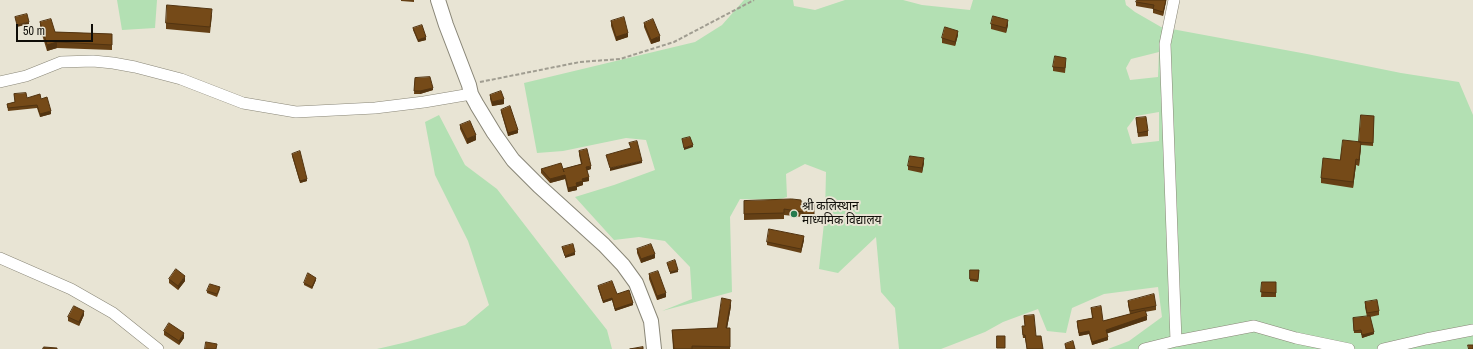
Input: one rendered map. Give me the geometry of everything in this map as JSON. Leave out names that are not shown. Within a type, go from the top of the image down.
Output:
[{"type":"street","points":[[438,0],[470,89],[494,133],[513,160],[538,186],[604,245],[623,265],[636,282],[651,320],[654,349]]},
{"type":"street","points":[[1174,0],[1165,44],[1176,341]]},
{"type":"street","points":[[0,82],[26,76],[61,62],[93,61],[113,63],[181,79],[243,103],[296,112],[375,108],[424,102],[470,89]]},
{"type":"street","points":[[0,258],[71,289],[113,313],[158,349]]},
{"type":"street","points":[[1144,349],[1176,341],[1254,326],[1296,338],[1349,349]]},
{"type":"street","points":[[1383,349],[1473,330]]},
{"type":"path","points":[[470,89],[580,62],[620,59],[674,42],[754,0]]},
{"type":"green space","points":[[117,0],[157,0],[155,28],[122,30]]},
{"type":"green space","points":[[744,0],[793,0],[794,6],[815,10],[845,0],[903,0],[922,5],[970,10],[973,0],[1125,0],[1126,5],[1135,12],[1161,27],[1401,73],[1459,82],[1473,115],[1473,349],[1108,349],[1129,341],[1162,317],[1158,287],[1104,294],[1072,308],[1066,333],[1047,331],[1038,309],[1003,322],[985,332],[941,349],[899,349],[895,308],[881,292],[876,237],[838,273],[819,269],[825,214],[826,172],[805,164],[786,174],[787,197],[777,200],[740,199],[730,217],[732,292],[662,311],[692,299],[690,267],[665,241],[639,237],[614,240],[575,197],[655,170],[646,140],[626,138],[563,151],[537,153],[524,83],[695,42],[722,25]],"holes":[[[1159,52],[1158,77],[1130,80],[1126,68],[1131,59]],[[1159,112],[1159,141],[1132,144],[1127,128],[1136,116]]]},
{"type":"green space","points":[[439,115],[465,165],[497,189],[607,330],[612,349],[377,349],[465,325],[489,305],[468,241],[435,175],[425,122]]},
{"type":"building","points":[[1137,0],[1166,0],[1163,12],[1153,9],[1154,5],[1136,2]]},
{"type":"building","points":[[167,5],[212,9],[210,27],[166,23]]},
{"type":"building","points":[[27,14],[29,22],[17,25],[15,17]]},
{"type":"building","points":[[993,16],[1008,20],[1006,28],[991,24]]},
{"type":"building","points":[[624,17],[628,33],[616,37],[611,21]]},
{"type":"building","points":[[51,19],[55,32],[112,34],[112,45],[57,42],[47,45],[40,22]]},
{"type":"building","points":[[653,19],[660,36],[651,40],[644,23]]},
{"type":"building","points":[[422,25],[426,37],[418,40],[413,28]]},
{"type":"building","points":[[945,27],[958,31],[955,42],[942,38]]},
{"type":"building","points":[[1055,56],[1066,58],[1065,68],[1053,67]]},
{"type":"building","points":[[430,77],[433,88],[414,91],[415,78]]},
{"type":"building","points":[[501,91],[504,99],[492,102],[490,95]]},
{"type":"building","points":[[26,93],[27,98],[40,94],[41,99],[47,97],[51,111],[40,114],[37,105],[8,108],[7,104],[15,102],[14,94]]},
{"type":"building","points":[[510,106],[518,130],[508,133],[501,110]]},
{"type":"building","points":[[1361,115],[1374,116],[1373,143],[1359,142]]},
{"type":"building","points":[[1146,117],[1148,131],[1138,133],[1136,118]]},
{"type":"building","points":[[470,121],[476,135],[467,139],[460,125]]},
{"type":"building","points":[[690,137],[693,145],[684,148],[682,139]]},
{"type":"building","points":[[1343,140],[1361,142],[1359,160],[1356,159],[1353,182],[1321,178],[1323,158],[1340,160]]},
{"type":"building","points":[[637,141],[642,161],[610,168],[606,155],[631,148],[629,143]]},
{"type":"building","points":[[587,149],[591,166],[586,167],[589,177],[576,183],[577,186],[568,188],[565,175],[550,179],[541,169],[561,163],[563,169],[582,164],[579,151]]},
{"type":"building","points":[[300,151],[307,179],[300,181],[292,154]]},
{"type":"building","points":[[910,156],[924,158],[922,168],[908,166]]},
{"type":"building","points":[[801,200],[801,202],[814,203],[814,214],[803,214],[803,212],[784,209],[784,213],[744,214],[744,201]]},
{"type":"building","points":[[769,229],[804,236],[801,249],[767,242]]},
{"type":"building","points":[[573,244],[575,252],[565,256],[562,247]]},
{"type":"building","points":[[651,244],[655,254],[641,259],[637,249]]},
{"type":"building","points":[[675,260],[678,270],[670,272],[667,263]]},
{"type":"building","points":[[176,269],[185,276],[178,286],[169,279]]},
{"type":"building","points":[[970,270],[979,270],[978,280],[970,279]]},
{"type":"building","points":[[658,271],[666,293],[657,296],[649,274]]},
{"type":"building","points":[[308,273],[316,278],[312,287],[304,283]]},
{"type":"building","points":[[612,281],[617,294],[629,290],[633,303],[615,309],[612,298],[603,301],[598,286]]},
{"type":"building","points":[[1262,282],[1276,282],[1276,293],[1261,292]]},
{"type":"building","points":[[210,284],[220,287],[217,294],[207,291]]},
{"type":"building","points":[[1154,294],[1156,306],[1130,311],[1128,301]]},
{"type":"building","points":[[722,298],[731,300],[726,328],[730,328],[730,347],[692,346],[692,349],[674,349],[672,330],[717,328]]},
{"type":"building","points":[[1377,300],[1379,311],[1367,313],[1365,302]]},
{"type":"building","points":[[74,306],[84,311],[79,322],[68,317]]},
{"type":"building","points":[[1101,306],[1103,321],[1145,310],[1147,316],[1106,330],[1108,337],[1092,342],[1089,331],[1079,333],[1077,321],[1093,318],[1091,308]]},
{"type":"building","points":[[1034,315],[1036,336],[1041,336],[1043,349],[1027,349],[1025,335],[1023,335],[1022,326],[1025,326],[1024,316]]},
{"type":"building","points":[[1370,316],[1374,332],[1362,335],[1361,330],[1354,331],[1353,318]]},
{"type":"building","points":[[169,323],[184,333],[179,341],[164,331]]},
{"type":"building","points":[[997,336],[1005,336],[1005,348],[997,348]]},
{"type":"building","points":[[1073,341],[1075,349],[1066,349],[1065,344]]},
{"type":"building","points":[[206,342],[217,344],[216,349],[205,349]]},
{"type":"building","points":[[1468,345],[1473,345],[1473,349],[1469,349]]},
{"type":"building","points":[[44,347],[57,348],[57,349],[43,349]]},
{"type":"building","points":[[643,347],[643,349],[630,349]]},
{"type":"place","name":"श्री कलिस्थान माध्यमिक विद्यालय","points":[[794,214]]}]
